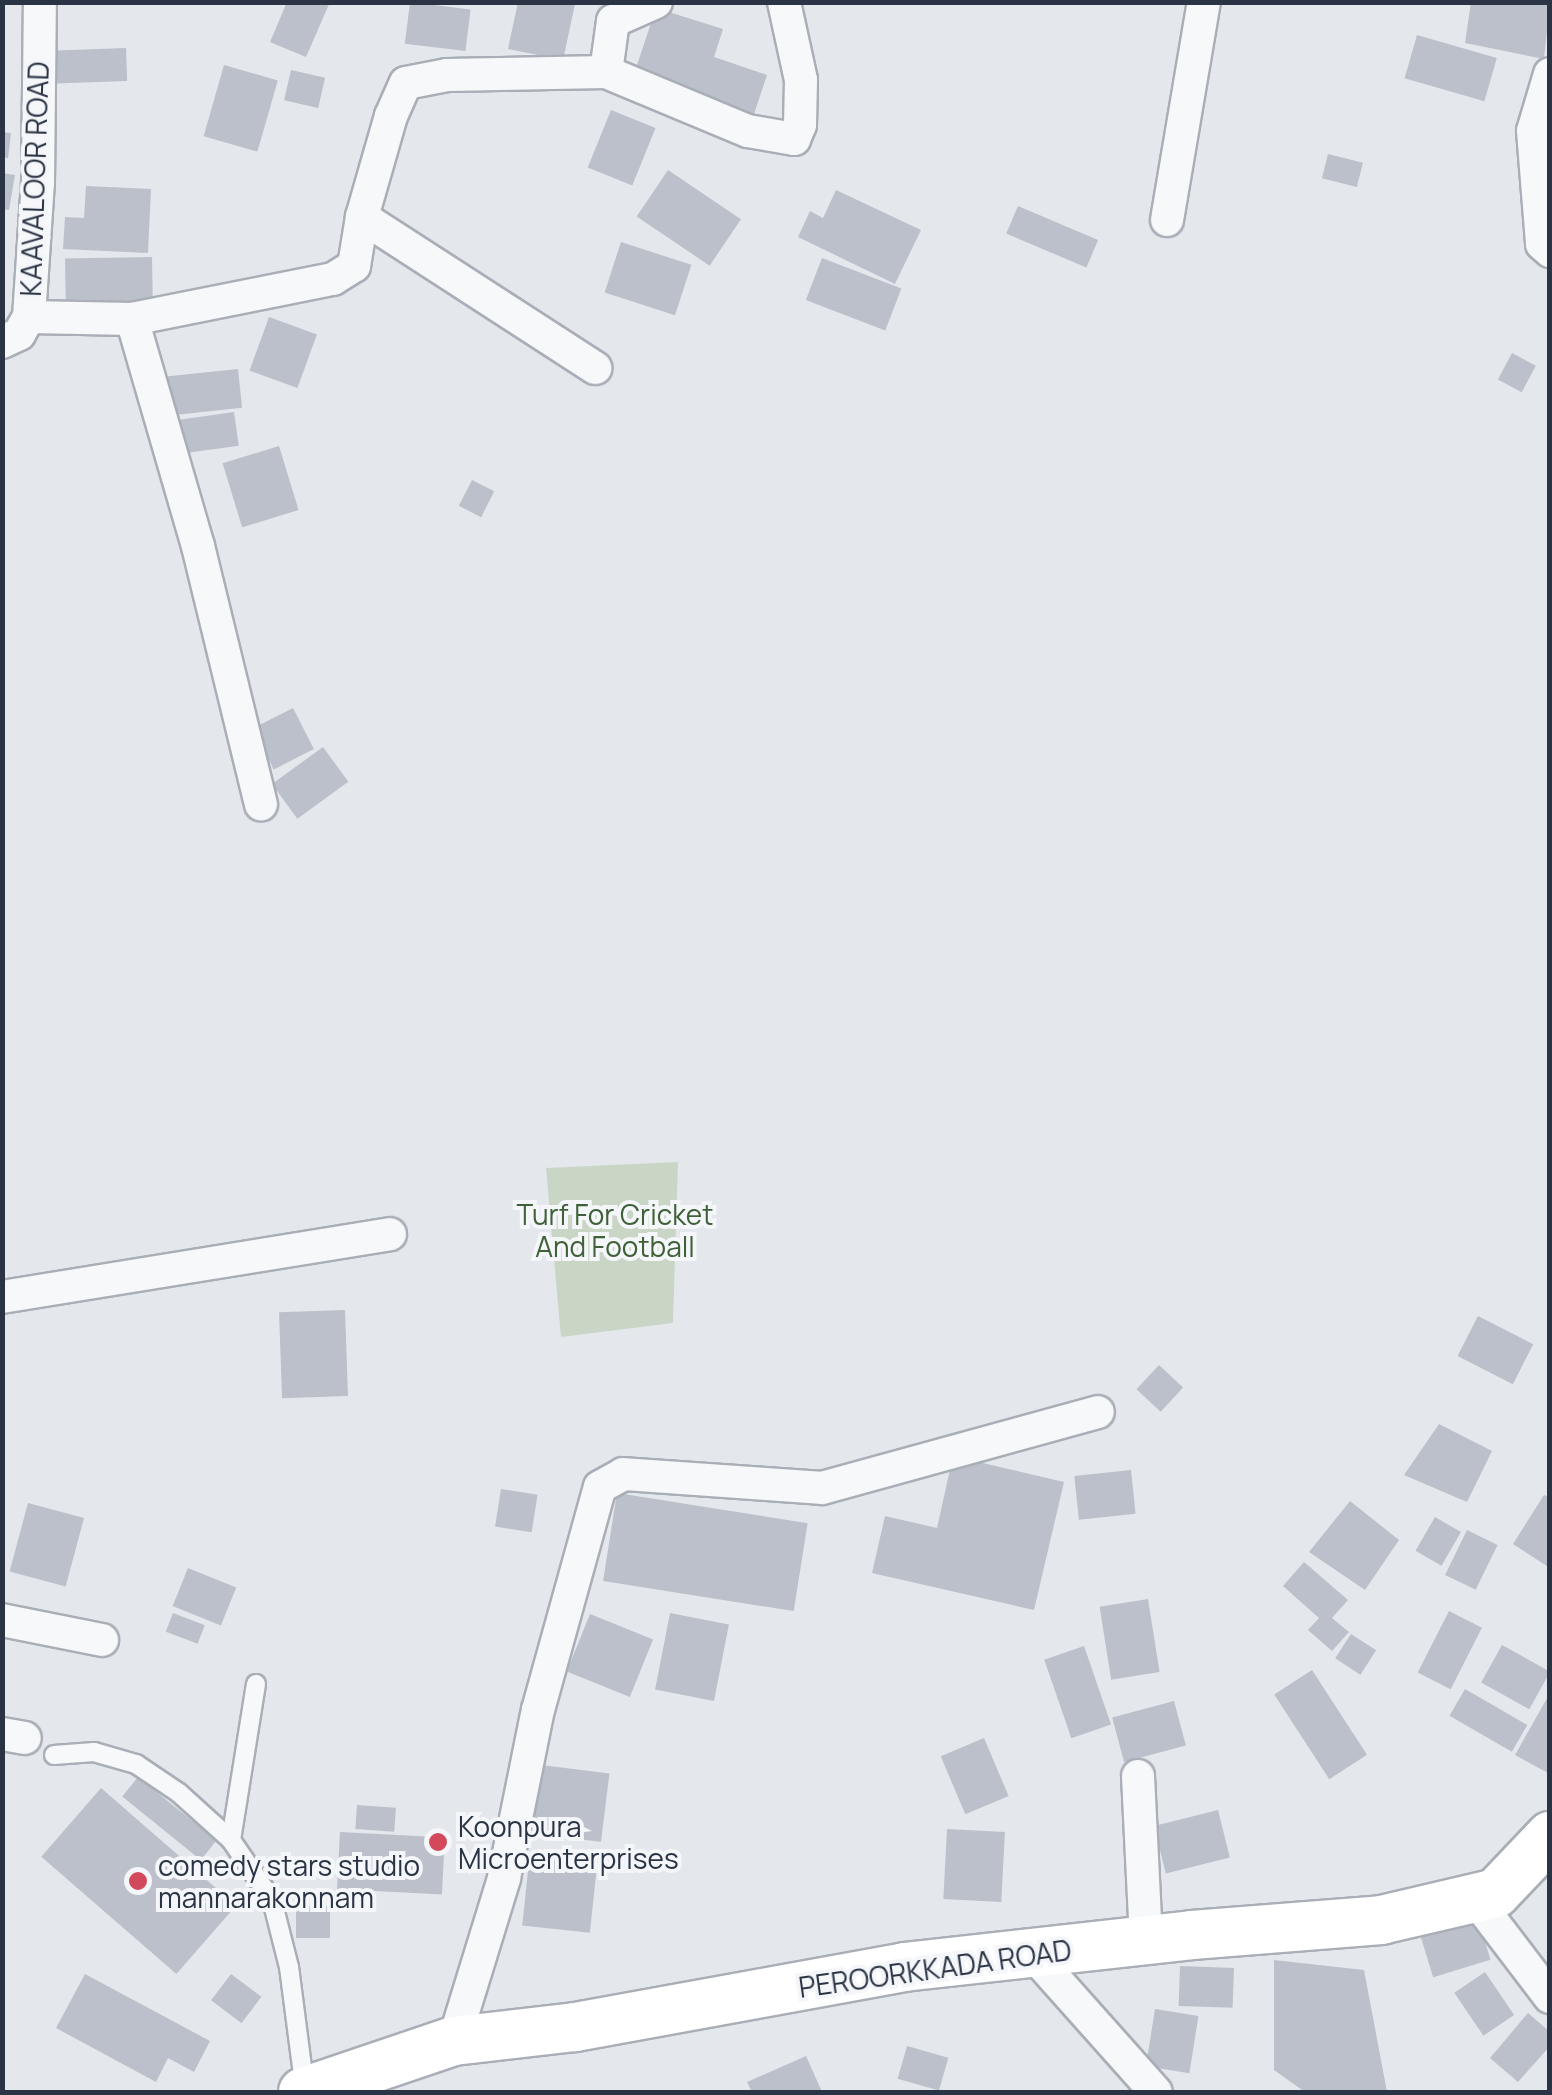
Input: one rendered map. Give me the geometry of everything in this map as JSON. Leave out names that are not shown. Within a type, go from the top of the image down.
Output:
[{"type":"main road","name":"PEROORKKADA ROAD","points":[[304,2092],[454,2041],[575,2027],[904,1967],[1146,1940],[1381,1920],[1496,1893],[1545,1848]]},
{"type":"street","name":"KAAVALOOR ROAD","points":[[2,342],[19,334],[29,317],[38,183],[40,2]]},
{"type":"street","points":[[606,72],[613,21],[656,2]]},
{"type":"street","points":[[29,317],[132,319],[333,279],[354,266],[362,217],[391,116],[406,83],[448,74],[606,72],[748,131],[794,139],[800,125],[801,80],[784,2]]},
{"type":"street","points":[[1166,220],[1204,2]]},
{"type":"street","points":[[1550,74],[1533,130],[1542,244],[1550,251]]},
{"type":"street","points":[[362,217],[594,368]]},
{"type":"street","points":[[132,319],[198,546],[261,804]]},
{"type":"street","points":[[2,1297],[390,1234]]},
{"type":"street","points":[[454,2041],[504,1878],[538,1710],[600,1487],[623,1474],[822,1488],[1098,1412]]},
{"type":"street","points":[[2,1620],[102,1640]]},
{"type":"street","points":[[1138,1776],[1146,1940]]},
{"type":"street","points":[[1476,1900],[1550,1997]]},
{"type":"street","points":[[1032,1953],[1156,2092]]},
{"type":"lane","points":[[231,1840],[256,1684]]},
{"type":"lane","points":[[54,1755],[94,1752],[136,1764],[178,1793],[231,1840],[272,1900],[289,1966],[304,2092]]},
{"type":"green space","name":"Turf For Cricket And Football","points":[[678,1162],[673,1323],[561,1337],[546,1168]]},
{"type":"building","points":[[287,2],[330,2],[306,57],[270,42]]},
{"type":"building","points":[[410,2],[471,9],[465,51],[405,44]]},
{"type":"building","points":[[518,2],[575,4],[563,60],[508,49]]},
{"type":"building","points":[[1471,2],[1550,2],[1544,59],[1465,43]]},
{"type":"building","points":[[656,8],[723,29],[714,57],[767,75],[753,117],[633,77]]},
{"type":"building","points":[[1417,35],[1497,58],[1484,101],[1405,78]]},
{"type":"building","points":[[126,48],[127,81],[56,83],[55,50]]},
{"type":"building","points":[[224,65],[278,80],[257,152],[204,136]]},
{"type":"building","points":[[291,70],[325,78],[318,108],[284,100]]},
{"type":"building","points":[[611,110],[656,128],[632,185],[588,167]]},
{"type":"building","points":[[2,132],[11,133],[8,158],[2,157]]},
{"type":"building","points":[[1328,154],[1363,163],[1357,187],[1322,178]]},
{"type":"building","points":[[668,170],[741,219],[710,266],[637,216]]},
{"type":"building","points":[[2,173],[15,175],[9,210],[2,209]]},
{"type":"building","points":[[86,186],[151,189],[148,253],[63,249],[65,217],[84,218]]},
{"type":"building","points":[[836,190],[921,230],[895,284],[798,237],[810,211],[823,218]]},
{"type":"building","points":[[1018,206],[1098,240],[1086,268],[1006,234]]},
{"type":"building","points":[[621,242],[691,265],[675,315],[605,292]]},
{"type":"building","points":[[152,257],[153,310],[66,312],[65,259]]},
{"type":"building","points":[[822,258],[901,288],[885,330],[806,300]]},
{"type":"building","points":[[269,317],[317,334],[297,388],[250,371]]},
{"type":"building","points":[[1512,353],[1536,366],[1522,392],[1498,379]]},
{"type":"building","points":[[238,369],[242,408],[156,417],[151,378]]},
{"type":"building","points":[[234,412],[239,446],[184,453],[180,420]]},
{"type":"building","points":[[279,446],[299,510],[242,527],[223,463]]},
{"type":"building","points":[[472,480],[494,491],[481,517],[459,506]]},
{"type":"building","points":[[293,708],[314,749],[274,769],[253,728]]},
{"type":"building","points":[[323,747],[348,782],[297,819],[272,784]]},
{"type":"building","points":[[345,1310],[348,1396],[282,1398],[279,1312]]},
{"type":"building","points":[[1478,1316],[1533,1344],[1513,1384],[1458,1356]]},
{"type":"building","points":[[1159,1365],[1183,1388],[1161,1412],[1136,1389]]},
{"type":"building","points":[[1439,1424],[1492,1451],[1467,1502],[1404,1475]]},
{"type":"building","points":[[953,1456],[1064,1482],[1034,1610],[872,1573],[885,1516],[937,1528]]},
{"type":"building","points":[[1131,1470],[1136,1514],[1079,1520],[1074,1476]]},
{"type":"building","points":[[501,1489],[538,1495],[532,1532],[495,1527]]},
{"type":"building","points":[[617,1493],[808,1523],[794,1611],[603,1581]]},
{"type":"building","points":[[1544,1495],[1550,1498],[1550,1568],[1513,1544]]},
{"type":"building","points":[[1350,1501],[1399,1540],[1365,1590],[1309,1552]]},
{"type":"building","points":[[28,1503],[84,1518],[66,1587],[10,1572]]},
{"type":"building","points":[[1435,1517],[1461,1532],[1441,1566],[1416,1551]]},
{"type":"building","points":[[1467,1530],[1498,1545],[1476,1590],[1445,1575]]},
{"type":"building","points":[[1304,1562],[1348,1600],[1332,1618],[1349,1632],[1332,1651],[1308,1630],[1319,1618],[1283,1586]]},
{"type":"building","points":[[188,1568],[236,1587],[221,1625],[173,1606]]},
{"type":"building","points":[[1148,1599],[1160,1672],[1111,1680],[1100,1607]]},
{"type":"building","points":[[1449,1611],[1482,1628],[1451,1689],[1418,1672]]},
{"type":"building","points":[[173,1613],[205,1625],[198,1644],[166,1632]]},
{"type":"building","points":[[670,1613],[729,1624],[714,1701],[655,1690]]},
{"type":"building","points":[[590,1614],[653,1639],[630,1697],[567,1671]]},
{"type":"building","points":[[1351,1634],[1376,1650],[1360,1675],[1335,1658]]},
{"type":"building","points":[[1502,1645],[1550,1672],[1529,1709],[1481,1683]]},
{"type":"building","points":[[1084,1646],[1111,1724],[1071,1738],[1044,1660]]},
{"type":"building","points":[[1312,1670],[1367,1755],[1329,1779],[1274,1695]]},
{"type":"building","points":[[1465,1689],[1527,1725],[1512,1752],[1450,1716]]},
{"type":"building","points":[[1550,1693],[1550,1774],[1515,1755]]},
{"type":"building","points":[[1174,1701],[1186,1745],[1124,1762],[1112,1718]]},
{"type":"building","points":[[984,1738],[1009,1796],[965,1814],[941,1756]]},
{"type":"building","points":[[533,1764],[609,1773],[601,1842],[525,1832]]},
{"type":"building","points":[[138,1777],[216,1841],[201,1860],[122,1796]]},
{"type":"building","name":"comedy stars studio mannarakonnam","points":[[101,1788],[236,1905],[176,1974],[41,1857]]},
{"type":"building","points":[[357,1805],[396,1808],[394,1832],[355,1829]]},
{"type":"building","points":[[1218,1810],[1230,1858],[1166,1874],[1154,1826]]},
{"type":"building","points":[[947,1829],[1005,1832],[1001,1902],[943,1899]]},
{"type":"building","points":[[340,1832],[445,1837],[442,1894],[337,1889]]},
{"type":"building","points":[[530,1852],[598,1859],[590,1933],[522,1926]]},
{"type":"building","points":[[296,1906],[330,1906],[330,1938],[296,1938]]},
{"type":"building","points":[[1475,1909],[1490,1960],[1433,1977],[1418,1927]]},
{"type":"building","points":[[1274,1960],[1364,1970],[1387,2092],[1305,2092],[1274,2070]]},
{"type":"building","points":[[1180,1966],[1234,1968],[1233,2008],[1179,2006]]},
{"type":"building","points":[[1485,1972],[1514,2015],[1483,2036],[1454,1993]]},
{"type":"building","points":[[85,1974],[210,2041],[194,2072],[168,2058],[156,2082],[56,2028]]},
{"type":"building","points":[[231,1974],[261,1997],[241,2023],[211,2000]]},
{"type":"building","points":[[1155,2009],[1198,2016],[1189,2073],[1146,2066]]},
{"type":"building","points":[[1528,2013],[1550,2032],[1550,2046],[1518,2082],[1490,2058]]},
{"type":"building","points":[[907,2046],[948,2058],[939,2091],[898,2079]]},
{"type":"building","points":[[806,2056],[822,2092],[752,2092],[747,2082]]},
{"type":"place","name":"Koonpura Microenterprises","points":[[438,1842]]},
{"type":"place","name":"comedy stars studio mannarakonnam","points":[[138,1881]]}]
